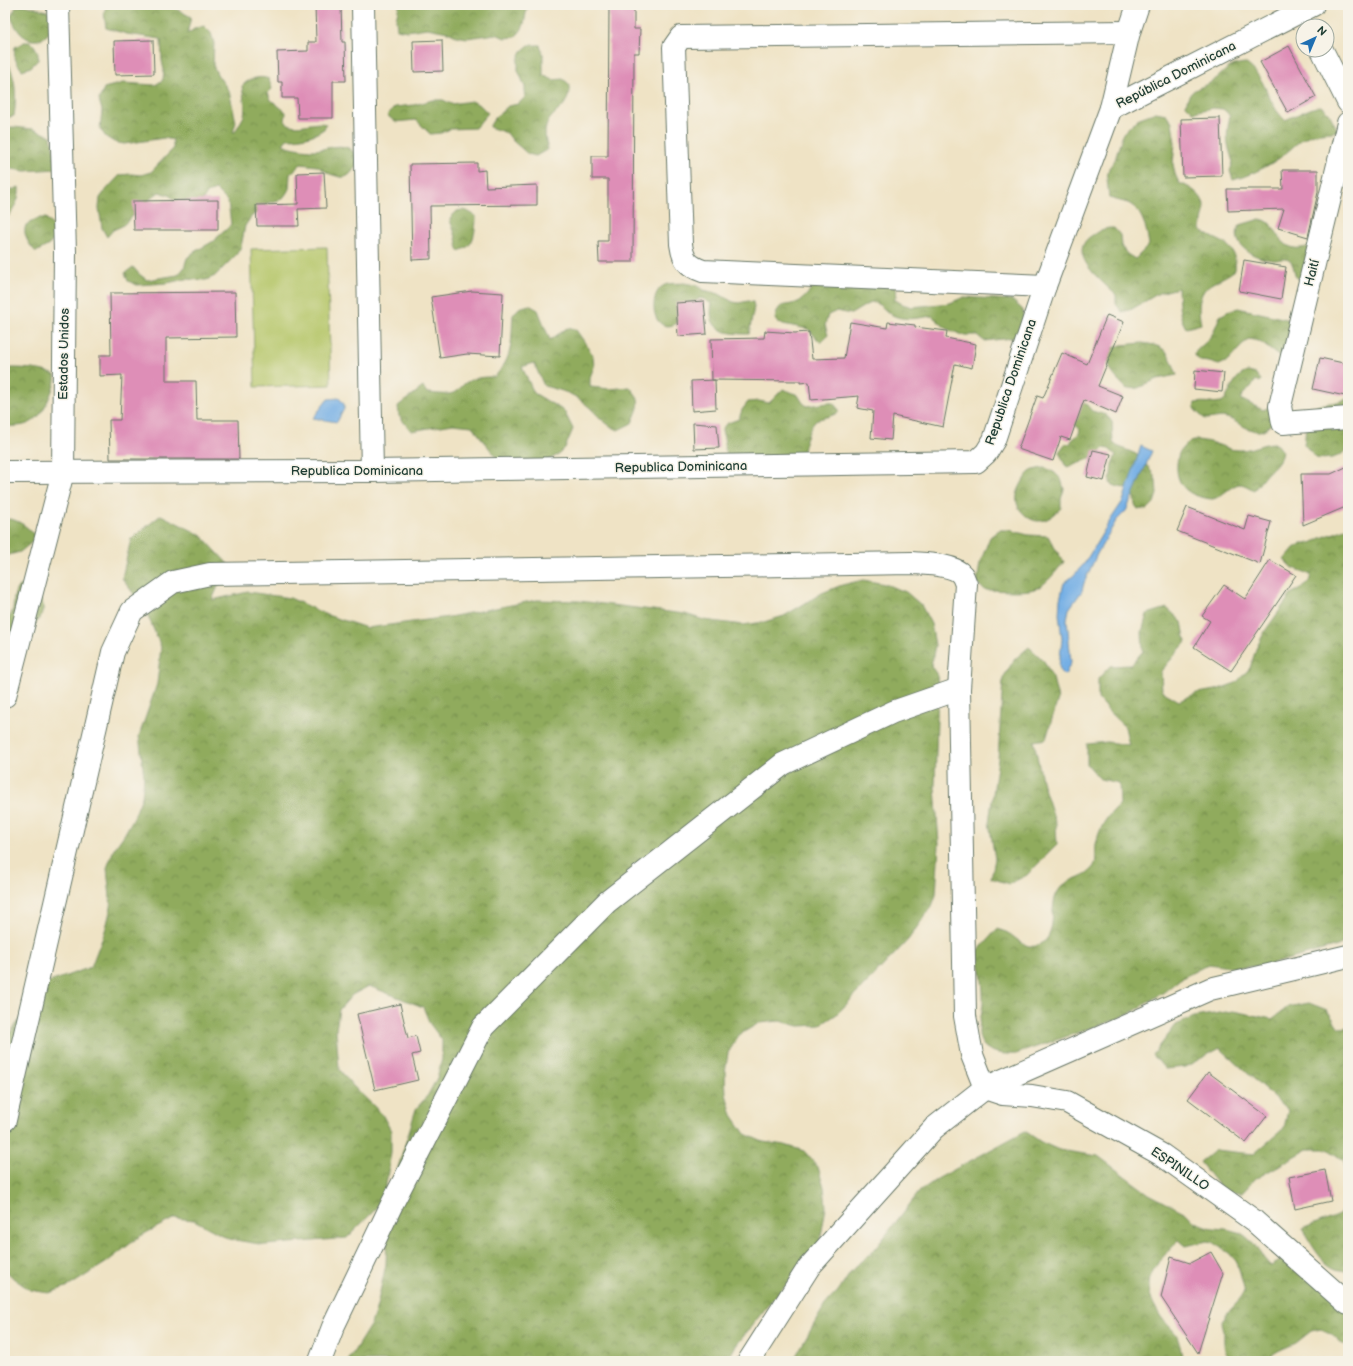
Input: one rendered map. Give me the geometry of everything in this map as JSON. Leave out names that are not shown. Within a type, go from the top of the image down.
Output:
[{"type":"street","name":"Estados Unidos","points":[[5,696],[63,472],[65,252],[58,5]]},
{"type":"street","points":[[363,5],[372,471]]},
{"type":"street","name":"República Dominicana","points":[[1111,108],[1129,32],[1138,5]]},
{"type":"street","name":"República Dominicana","points":[[1111,108],[1308,14]]},
{"type":"street","points":[[1045,286],[703,271],[693,267],[686,261],[682,253],[681,244],[674,47],[681,37],[1129,32]]},
{"type":"street","points":[[1326,58],[1348,102]]},
{"type":"street","name":"Republica Dominicana","points":[[5,472],[372,471],[976,462],[986,453],[994,440],[1045,286],[1111,108]]},
{"type":"street","name":"Haití","points":[[1348,123],[1280,406],[1283,423],[1348,418]]},
{"type":"street","points":[[5,1120],[113,652],[132,611],[173,582],[210,574],[904,563],[936,565],[953,570],[962,575],[966,584],[960,689],[965,1016],[972,1055],[985,1088]]},
{"type":"street","points":[[320,1361],[333,1327],[393,1202],[483,1027],[607,902],[783,764],[894,712],[960,689]]},
{"type":"street","points":[[749,1361],[809,1267],[934,1128],[985,1088],[1210,989],[1348,956]]},
{"type":"street","name":"ESPINILLO","points":[[985,1088],[1003,1094],[1032,1096],[1067,1102],[1162,1155],[1253,1220],[1348,1304]]},
{"type":"green space","points":[[25,5],[51,12],[52,30],[41,39],[32,40],[23,36],[14,24],[11,16],[16,7]]},
{"type":"green space","points":[[107,5],[169,5],[191,17],[187,34],[194,29],[204,26],[211,33],[214,43],[213,65],[217,74],[229,91],[236,122],[233,132],[235,132],[244,116],[245,107],[242,86],[247,81],[254,78],[266,78],[269,79],[272,89],[268,93],[270,99],[286,112],[285,121],[293,126],[315,123],[326,124],[325,128],[316,134],[302,138],[287,139],[283,144],[294,148],[311,150],[338,146],[348,148],[353,151],[357,157],[356,167],[349,175],[340,177],[330,174],[317,166],[301,164],[290,174],[289,189],[282,199],[268,203],[251,217],[245,226],[241,247],[236,255],[215,276],[206,280],[186,279],[167,283],[137,285],[128,281],[125,273],[133,267],[147,280],[178,275],[184,268],[187,258],[194,252],[212,242],[231,224],[228,202],[216,190],[207,193],[202,202],[176,201],[169,195],[159,192],[122,226],[113,230],[107,237],[102,228],[99,208],[100,198],[120,175],[141,175],[151,172],[173,149],[173,140],[164,138],[124,144],[114,142],[106,137],[100,129],[102,110],[99,100],[104,88],[123,83],[155,85],[163,80],[164,70],[161,39],[127,34],[106,28],[104,12]]},
{"type":"green space","points":[[399,5],[529,5],[524,25],[515,37],[505,38],[496,34],[467,38],[456,36],[448,32],[427,28],[407,31],[397,29],[396,19]]},
{"type":"green space","points":[[24,42],[31,42],[33,44],[37,50],[38,60],[31,67],[22,70],[18,64],[14,51],[15,47]]},
{"type":"green space","points":[[529,45],[540,45],[543,54],[543,75],[553,80],[563,79],[570,85],[567,100],[548,121],[545,135],[548,149],[536,156],[528,154],[513,141],[507,133],[489,127],[494,119],[508,106],[518,104],[525,97],[525,87],[518,70],[518,60],[522,51]]},
{"type":"green space","points":[[5,57],[9,64],[15,86],[15,101],[14,116],[5,118]]},
{"type":"green space","points":[[1245,63],[1253,69],[1263,83],[1274,106],[1285,120],[1321,106],[1329,113],[1338,131],[1310,135],[1301,140],[1268,166],[1233,180],[1230,171],[1233,162],[1227,139],[1230,115],[1223,109],[1213,108],[1193,112],[1186,105],[1190,94],[1193,91],[1213,81],[1230,67]]},
{"type":"green space","points":[[433,100],[443,100],[451,104],[472,101],[481,106],[488,113],[475,128],[450,129],[441,133],[430,134],[416,120],[395,122],[387,115],[395,107],[414,105]]},
{"type":"green space","points":[[1156,112],[1166,114],[1172,122],[1175,143],[1173,164],[1179,183],[1197,193],[1203,202],[1204,212],[1201,230],[1207,235],[1226,244],[1233,253],[1235,260],[1235,270],[1211,284],[1203,292],[1199,308],[1201,324],[1186,328],[1180,314],[1178,288],[1159,293],[1132,309],[1122,312],[1116,304],[1116,295],[1089,267],[1084,259],[1082,251],[1084,243],[1091,236],[1107,228],[1114,228],[1120,235],[1121,246],[1127,254],[1135,259],[1149,245],[1141,216],[1133,206],[1128,203],[1109,198],[1107,178],[1109,168],[1115,160],[1123,133],[1137,119]]},
{"type":"green space","points":[[13,127],[33,129],[51,136],[57,169],[25,171],[5,168],[5,128]]},
{"type":"green space","points":[[19,187],[16,205],[5,220],[5,193]]},
{"type":"green space","points":[[462,210],[476,216],[476,222],[472,241],[468,246],[459,251],[450,218],[457,211]]},
{"type":"green space","points":[[40,218],[46,218],[53,226],[56,237],[49,245],[36,252],[27,239],[25,228],[26,225]]},
{"type":"green space","points":[[1260,219],[1270,224],[1288,246],[1296,248],[1309,247],[1302,278],[1296,278],[1290,261],[1260,257],[1246,250],[1241,245],[1237,233],[1240,225]]},
{"type":"green space","points":[[327,247],[331,385],[255,387],[251,249]]},
{"type":"green space","points":[[684,283],[695,285],[704,290],[719,294],[733,302],[753,302],[754,307],[749,334],[720,330],[712,320],[712,304],[699,298],[682,320],[670,326],[663,325],[655,314],[655,298],[658,291],[665,285]]},
{"type":"green space","points":[[816,284],[895,287],[896,297],[894,299],[902,304],[912,307],[950,303],[964,297],[1012,300],[1023,310],[1023,337],[984,341],[977,335],[963,335],[947,329],[932,316],[910,319],[899,318],[889,313],[879,305],[871,302],[851,314],[837,311],[828,315],[825,325],[828,335],[821,343],[808,329],[778,323],[775,319],[780,307],[801,301]]},
{"type":"green space","points":[[529,305],[538,310],[550,340],[567,328],[576,330],[593,356],[594,367],[590,377],[590,387],[610,389],[630,387],[638,400],[638,408],[632,423],[618,430],[607,424],[584,403],[571,394],[544,386],[534,363],[522,367],[534,393],[564,411],[573,429],[565,448],[558,455],[540,464],[503,464],[472,426],[453,424],[411,431],[399,416],[398,406],[423,387],[427,393],[449,394],[456,392],[464,384],[471,380],[482,377],[494,377],[505,363],[508,356],[513,315],[519,308]]},
{"type":"green space","points":[[1238,308],[1291,320],[1285,361],[1259,341],[1248,339],[1228,361],[1219,365],[1200,361],[1193,354],[1213,333],[1220,316]]},
{"type":"green space","points":[[1142,343],[1157,346],[1166,352],[1172,361],[1177,375],[1157,379],[1138,388],[1127,389],[1114,376],[1110,367],[1109,356],[1111,349],[1121,345]]},
{"type":"green space","points":[[12,368],[45,371],[55,375],[55,381],[43,411],[34,420],[22,425],[5,426],[5,369]]},
{"type":"green space","points":[[1248,372],[1256,374],[1261,380],[1260,382],[1256,380],[1240,399],[1263,410],[1272,406],[1275,419],[1267,428],[1254,431],[1227,418],[1222,417],[1205,419],[1194,408],[1195,403],[1215,403],[1224,400],[1238,377]]},
{"type":"green space","points":[[783,389],[798,395],[807,406],[833,403],[840,411],[816,421],[810,429],[802,453],[733,462],[725,450],[722,428],[728,423],[739,419],[742,410],[748,402],[759,401],[769,403]]},
{"type":"green space","points":[[1073,394],[1085,403],[1092,411],[1106,415],[1112,422],[1113,442],[1117,446],[1136,454],[1151,470],[1156,480],[1157,494],[1154,503],[1147,510],[1138,509],[1135,505],[1133,491],[1110,483],[1112,464],[1116,455],[1109,449],[1104,448],[1087,459],[1069,467],[1065,465],[1059,452],[1065,444],[1070,444],[1079,434],[1080,429],[1069,420]]},
{"type":"green space","points":[[1348,398],[1348,449],[1333,458],[1316,458],[1304,444],[1308,415],[1311,410],[1316,407]]},
{"type":"green space","points":[[1194,440],[1210,442],[1237,450],[1275,443],[1282,451],[1278,462],[1254,490],[1240,484],[1230,488],[1216,498],[1210,499],[1194,495],[1188,491],[1180,483],[1178,477],[1177,464],[1179,454],[1184,447]]},
{"type":"green space","points":[[1046,468],[1055,473],[1061,479],[1064,489],[1061,499],[1061,508],[1048,519],[1039,521],[1029,518],[1021,511],[1018,507],[1017,496],[1024,479],[1031,471]]},
{"type":"green space","points":[[161,515],[201,535],[228,564],[212,600],[248,592],[290,598],[327,615],[367,628],[449,617],[537,600],[579,601],[685,614],[704,620],[743,625],[764,622],[784,616],[822,593],[842,585],[863,580],[885,584],[906,592],[921,605],[931,624],[935,645],[931,666],[937,675],[938,685],[935,787],[939,844],[936,895],[932,906],[908,940],[837,1014],[820,1025],[799,1026],[780,1021],[759,1023],[739,1035],[728,1053],[725,1073],[726,1094],[732,1115],[745,1134],[763,1142],[785,1145],[804,1151],[818,1167],[824,1187],[826,1207],[819,1248],[804,1257],[789,1282],[772,1300],[735,1347],[727,1361],[348,1361],[371,1324],[377,1306],[386,1264],[388,1200],[416,1109],[428,1095],[437,1078],[442,1059],[442,1040],[430,1024],[423,1007],[369,986],[352,995],[339,1010],[336,1030],[339,1069],[352,1085],[382,1114],[391,1131],[391,1152],[385,1191],[376,1209],[347,1238],[266,1245],[229,1239],[194,1220],[175,1218],[140,1236],[107,1262],[69,1286],[49,1293],[30,1290],[13,1278],[5,1270],[5,1049],[11,1032],[44,984],[91,967],[106,928],[111,907],[107,868],[114,849],[134,817],[142,797],[144,776],[139,736],[157,684],[161,647],[146,611],[122,578],[131,539]]},
{"type":"green space","points":[[10,519],[25,526],[37,538],[20,552],[5,556],[5,520]]},
{"type":"green space","points":[[1348,527],[1348,941],[1337,946],[1268,965],[1235,968],[1209,964],[1180,979],[1164,992],[1136,1010],[1117,1019],[1016,1054],[997,1053],[986,1048],[980,1039],[979,1032],[983,997],[978,951],[997,929],[1006,932],[1028,946],[1036,946],[1043,943],[1050,933],[1055,898],[1058,891],[1068,882],[1090,871],[1094,866],[1096,845],[1101,827],[1111,813],[1120,804],[1119,783],[1100,779],[1087,764],[1087,744],[1107,742],[1129,745],[1125,727],[1098,699],[1098,679],[1110,666],[1131,665],[1143,651],[1142,632],[1147,614],[1167,608],[1182,622],[1186,642],[1161,671],[1162,691],[1179,701],[1197,693],[1216,690],[1236,683],[1250,668],[1256,649],[1265,631],[1292,593],[1309,583],[1311,574],[1292,568],[1284,560],[1294,548],[1302,543],[1312,543]]},
{"type":"green space","points":[[999,530],[1009,530],[1028,535],[1048,536],[1064,562],[1048,580],[1041,586],[1032,590],[984,590],[977,583],[980,563],[990,537]]},
{"type":"green space","points":[[19,586],[24,586],[36,595],[41,600],[43,608],[37,622],[31,629],[17,641],[5,647],[5,622],[12,613],[16,590]]},
{"type":"green space","points":[[1029,647],[1044,661],[1053,678],[1058,699],[1046,739],[1034,741],[1043,785],[1056,824],[1057,845],[1027,875],[1009,884],[991,878],[995,859],[989,822],[998,759],[1003,678],[1014,660]]},
{"type":"green space","points":[[1309,1003],[1327,1010],[1339,1028],[1348,1027],[1348,1183],[1344,1161],[1328,1149],[1308,1149],[1255,1179],[1242,1193],[1223,1192],[1200,1162],[1215,1150],[1254,1154],[1284,1128],[1288,1110],[1220,1048],[1185,1067],[1165,1069],[1153,1055],[1176,1025],[1194,1017],[1233,1011],[1272,1019],[1288,1007]]},
{"type":"green space","points":[[1025,1131],[1041,1142],[1059,1150],[1098,1156],[1149,1194],[1186,1213],[1198,1226],[1196,1222],[1211,1228],[1241,1233],[1251,1242],[1271,1266],[1289,1258],[1348,1310],[1348,1342],[1344,1346],[1330,1333],[1321,1329],[1311,1331],[1296,1343],[1278,1351],[1262,1361],[1235,1361],[1231,1359],[1225,1349],[1222,1322],[1225,1315],[1245,1293],[1238,1265],[1229,1253],[1212,1242],[1207,1241],[1186,1246],[1179,1240],[1155,1267],[1149,1284],[1150,1294],[1154,1305],[1161,1317],[1177,1337],[1183,1361],[793,1361],[825,1305],[838,1291],[856,1265],[871,1254],[920,1191],[937,1179]]},
{"type":"green space","points":[[1348,1203],[1348,1270],[1340,1270],[1333,1268],[1320,1257],[1302,1229],[1339,1214]]},
{"type":"water","points":[[339,398],[344,404],[344,409],[337,422],[313,418],[328,399]]},
{"type":"water","points":[[1141,446],[1152,451],[1126,511],[1116,521],[1097,554],[1082,591],[1069,609],[1067,619],[1071,662],[1065,675],[1061,673],[1059,666],[1062,639],[1059,614],[1060,599],[1064,583],[1084,564],[1123,501]]},
{"type":"building","points":[[315,5],[341,5],[342,42],[345,42],[346,81],[333,81],[333,118],[298,118],[297,98],[282,98],[282,82],[278,82],[277,52],[308,51],[308,42],[316,42]]},
{"type":"building","points":[[609,5],[634,5],[634,29],[640,29],[639,53],[634,53],[633,262],[599,262],[598,241],[608,241],[608,179],[592,179],[592,156],[608,156]]},
{"type":"building","points":[[153,40],[154,74],[115,75],[114,41]]},
{"type":"building","points":[[442,40],[443,71],[414,72],[413,41]]},
{"type":"building","points":[[1289,46],[1316,97],[1288,113],[1260,62]]},
{"type":"building","points":[[1220,118],[1222,176],[1183,177],[1181,119]]},
{"type":"building","points":[[477,163],[477,171],[485,170],[486,187],[537,185],[537,205],[430,206],[431,259],[412,260],[410,164]]},
{"type":"building","points":[[1282,170],[1318,170],[1318,192],[1308,237],[1278,228],[1284,209],[1228,211],[1227,189],[1283,189]]},
{"type":"building","points":[[324,172],[326,208],[298,209],[299,226],[257,226],[256,205],[298,204],[297,173]]},
{"type":"building","points":[[218,200],[218,230],[134,230],[133,201]]},
{"type":"building","points":[[1244,260],[1286,267],[1281,299],[1239,291]]},
{"type":"building","points":[[472,291],[503,293],[500,356],[467,354],[440,358],[431,297]]},
{"type":"building","points":[[235,292],[236,337],[166,338],[166,381],[196,381],[197,420],[238,420],[239,459],[110,459],[109,420],[120,420],[122,375],[100,376],[100,355],[111,355],[110,293]]},
{"type":"building","points":[[704,301],[707,334],[678,336],[676,303]]},
{"type":"building","points":[[1107,315],[1124,322],[1098,386],[1123,396],[1116,414],[1084,400],[1070,440],[1061,437],[1053,461],[1018,449],[1037,396],[1043,398],[1062,353],[1087,364]]},
{"type":"building","points":[[850,322],[887,328],[888,322],[915,325],[915,327],[947,331],[946,338],[976,344],[972,368],[955,364],[943,427],[893,416],[891,440],[871,438],[873,411],[857,408],[859,396],[811,400],[809,382],[712,380],[711,339],[764,338],[765,331],[795,333],[809,332],[812,359],[844,358]]},
{"type":"building","points":[[1320,358],[1348,364],[1348,382],[1345,396],[1313,389]]},
{"type":"building","points":[[1195,370],[1224,373],[1222,392],[1194,389]]},
{"type":"building","points":[[715,380],[716,409],[692,411],[691,381]]},
{"type":"building","points":[[693,423],[717,425],[719,448],[694,449]]},
{"type":"building","points":[[1093,450],[1111,454],[1104,481],[1087,477]]},
{"type":"building","points":[[1348,466],[1348,506],[1303,525],[1301,474],[1331,474]]},
{"type":"building","points":[[1187,507],[1245,530],[1249,516],[1271,522],[1260,564],[1177,531]]},
{"type":"building","points":[[1270,560],[1296,575],[1231,671],[1194,647],[1210,621],[1202,616],[1224,585],[1245,599]]},
{"type":"building","points":[[400,1004],[408,1038],[416,1036],[420,1053],[412,1055],[418,1080],[375,1090],[357,1014]]},
{"type":"building","points":[[1208,1072],[1267,1116],[1246,1143],[1188,1099]]},
{"type":"building","points":[[1325,1170],[1331,1201],[1295,1209],[1289,1177]]},
{"type":"building","points":[[1211,1252],[1223,1273],[1198,1353],[1161,1297],[1171,1257],[1190,1263]]}]
